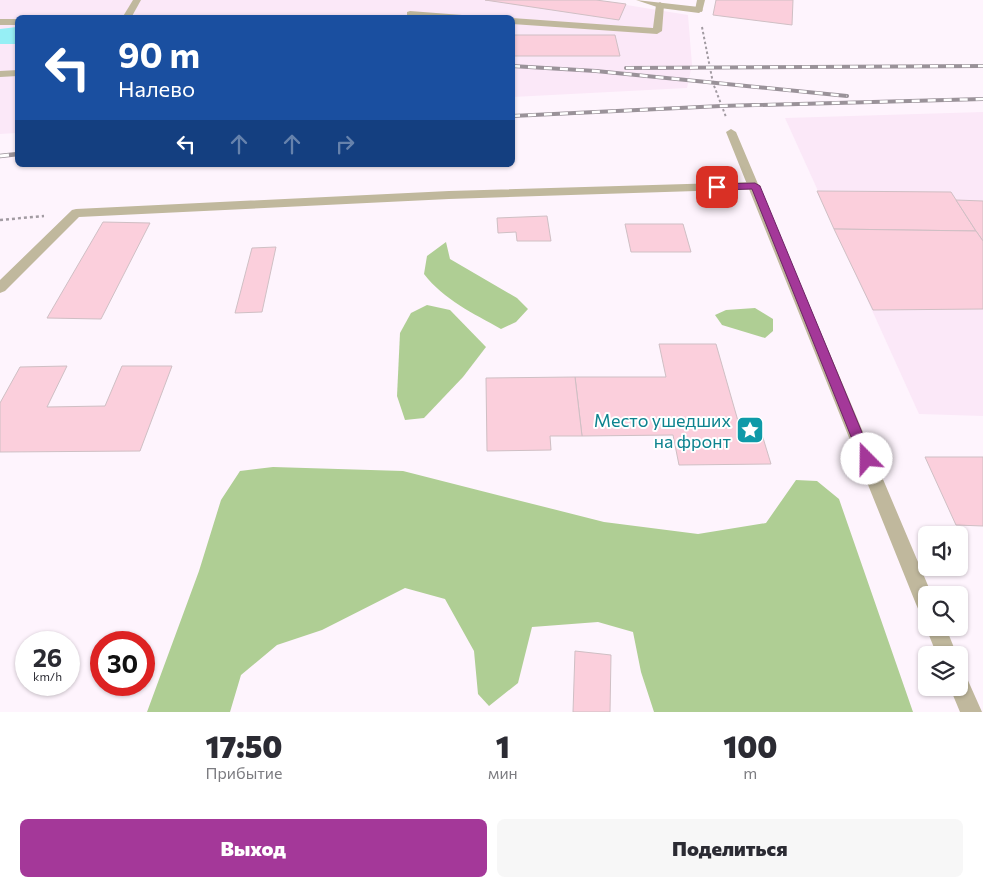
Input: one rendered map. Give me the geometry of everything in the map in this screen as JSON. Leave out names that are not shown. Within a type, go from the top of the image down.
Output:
[{"type":"street","points":[[128,15],[137,0]]},
{"type":"street","points":[[640,0],[660,6],[699,10],[701,0]]},
{"type":"street","points":[[515,21],[657,31],[660,6]]},
{"type":"street","points":[[410,14],[423,15]]},
{"type":"street","points":[[0,22],[15,22]]},
{"type":"street","points":[[0,74],[15,73]]},
{"type":"street","points":[[731,132],[755,186],[919,586]]},
{"type":"street","points":[[0,288],[76,213],[449,195],[755,186]]},
{"type":"street","points":[[964,696],[970,712]]},
{"type":"path","points":[[699,10],[713,83],[731,132]]},
{"type":"path","points":[[0,220],[76,213]]},
{"type":"shaded area","points":[[0,0],[596,0],[688,15],[692,65],[687,88],[515,97],[515,15],[15,15],[15,133],[0,134]]},
{"type":"shaded area","points":[[983,112],[983,416],[919,414],[785,118]]},
{"type":"green space","points":[[446,242],[450,259],[517,298],[528,309],[516,322],[501,329],[450,299],[424,274],[427,256]]},
{"type":"green space","points":[[427,305],[450,310],[486,347],[463,377],[424,418],[405,420],[397,396],[400,333],[411,313]]},
{"type":"green space","points":[[755,308],[773,319],[773,331],[765,338],[722,325],[715,315],[726,310]]},
{"type":"green space","points":[[273,467],[403,471],[604,522],[698,534],[766,523],[796,480],[817,481],[839,499],[913,712],[654,712],[641,672],[633,632],[598,622],[532,627],[518,683],[489,706],[478,694],[474,651],[445,599],[405,588],[322,630],[277,645],[241,675],[230,712],[147,712],[153,696],[155,696],[155,690],[199,571],[221,500],[240,471]]},
{"type":"water","points":[[15,27],[15,44],[0,44],[0,29]]},
{"type":"building","points":[[485,0],[596,0],[626,4],[619,20]]},
{"type":"building","points":[[716,0],[793,0],[792,25],[713,15]]},
{"type":"building","points":[[515,35],[615,35],[620,56],[515,56]]},
{"type":"building","points":[[817,191],[951,192],[976,231],[834,229]]},
{"type":"building","points":[[956,200],[983,201],[983,241],[976,231]]},
{"type":"building","points":[[547,216],[551,241],[517,241],[516,232],[498,233],[497,218]]},
{"type":"building","points":[[103,222],[150,223],[101,319],[47,318]]},
{"type":"building","points":[[625,224],[683,224],[691,252],[631,252]]},
{"type":"building","points":[[834,229],[976,231],[983,241],[983,309],[873,310]]},
{"type":"building","points":[[276,247],[262,312],[235,313],[252,248]]},
{"type":"building","points":[[659,344],[716,344],[740,428],[760,428],[771,464],[679,465],[673,435],[582,436],[575,377],[666,377]]},
{"type":"building","points":[[67,366],[47,407],[105,406],[122,366],[172,366],[140,451],[0,452],[0,403],[20,367]]},
{"type":"building","points":[[575,377],[582,436],[550,436],[551,450],[487,451],[486,378]]},
{"type":"building","points":[[925,457],[983,457],[983,526],[956,525]]},
{"type":"building","points":[[575,651],[611,655],[610,712],[573,712]]},
{"type":"railway","points":[[515,66],[596,71],[847,96]]},
{"type":"railway","points":[[626,68],[983,66]]},
{"type":"railway","points":[[515,116],[721,106],[983,99]]},
{"type":"railway","points":[[0,156],[15,154]]},
{"type":"place","name":"Место ушедших на фронт","points":[[750,430]]},
{"type":"route","points":[[717,187],[755,186],[867,459]]}]
